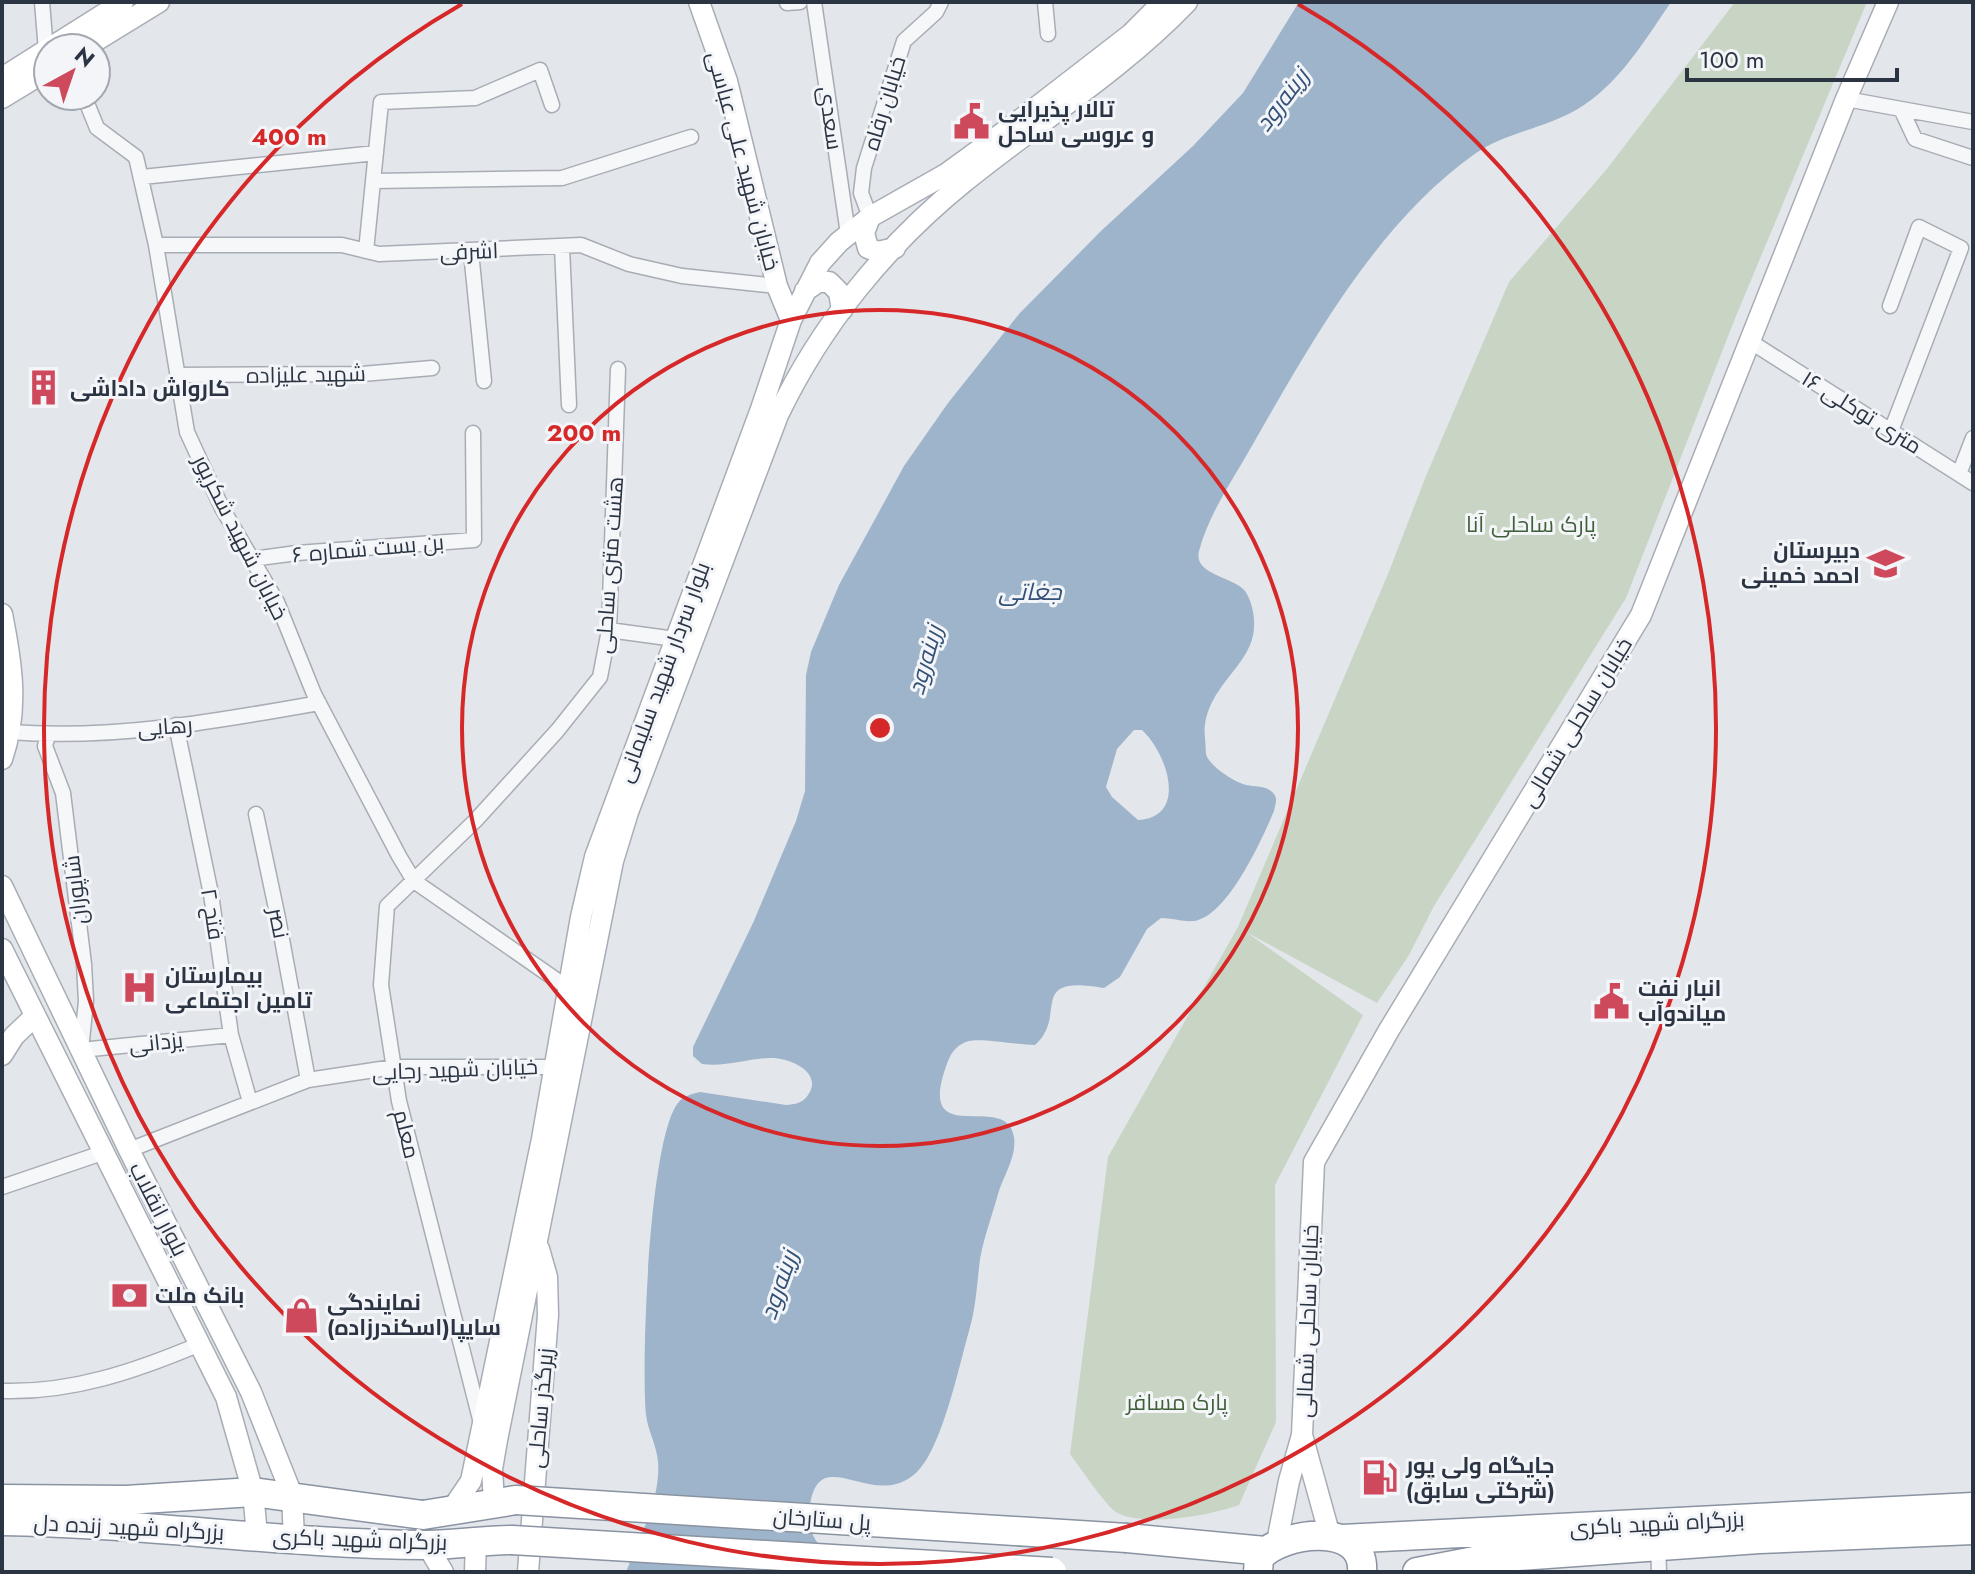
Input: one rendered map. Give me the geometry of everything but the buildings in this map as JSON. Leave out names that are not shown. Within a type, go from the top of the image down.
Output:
[{"type":"highway","name":"بزرگراه شهید زنده دل","points":[[2,1499],[126,1500],[253,1492],[292,1495]]},
{"type":"highway","name":"بزرگراه شهید باکری","points":[[292,1495],[423,1515],[505,1501]]},
{"type":"highway","name":"پل ستارخان","points":[[505,1501],[1127,1538],[1267,1555]]},
{"type":"highway","name":"بزرگراه شهید باکری","points":[[1267,1555],[1336,1538],[1973,1507]]},
{"type":"highway","name":"بزرگراه شهید زنده دل","points":[[2,1521],[257,1535]]},
{"type":"highway","name":"بزرگراه شهید باکری","points":[[1424,1571],[1490,1558],[1659,1559],[1759,1539],[1973,1530]]},
{"type":"highway","points":[[1424,1571],[1414,1550],[1418,1540],[1426,1533]]},
{"type":"highway","name":"بزرگراه شهید باکری","points":[[257,1535],[427,1545],[512,1540]]},
{"type":"highway","points":[[1336,1538],[1356,1548],[1363,1559],[1362,1572]]},
{"type":"highway","name":"پل ستارخان","points":[[512,1540],[1052,1572]]},
{"type":"main road","points":[[80,32],[123,2]]},
{"type":"main road","points":[[110,32],[159,2]]},
{"type":"main road","name":"خیابان شهید علی عباسی","points":[[699,2],[727,81],[777,286],[791,320]]},
{"type":"main road","name":"بلوار سردار شهید سلیمانی","points":[[505,1501],[492,1469],[502,1378],[568,988],[595,857],[791,320],[820,263],[848,234],[870,217],[946,174],[1016,123],[1131,34],[1163,2]]},
{"type":"main road","name":"بلوار سردار شهید سلیمانی","points":[[450,1512],[471,1481],[483,1429],[502,1378],[538,1246],[599,922],[628,812],[778,415],[799,371],[842,310],[895,248],[962,183],[1146,42],[1187,2]]},
{"type":"main road","name":"خیابان ساحلی شمالی","points":[[1302,1435],[1314,1162],[1389,1030],[1641,615],[1846,99],[1888,2]]},
{"type":"main road","points":[[2,78],[32,62]]},
{"type":"main road","points":[[2,98],[32,69]]},
{"type":"main road","points":[[870,217],[864,233],[868,248],[878,252],[895,248]]},
{"type":"main road","points":[[805,291],[818,282],[829,282],[839,292],[842,310]]},
{"type":"main road","points":[[2,614],[12,659],[14,700],[10,732],[2,759]]},
{"type":"main road","name":"بلوار انقلاب","points":[[2,886],[129,1150],[251,1392],[292,1495],[294,1538]]},
{"type":"main road","name":"بلوار انقلاب","points":[[2,949],[226,1397],[253,1492],[257,1535]]},
{"type":"main road","points":[[2,1055],[14,1036],[34,1017]]},
{"type":"main road","name":"زیرگذر ساحلی","points":[[528,1572],[548,1315],[547,1277],[538,1246]]},
{"type":"main road","points":[[226,1397],[251,1392]]},
{"type":"main road","points":[[1302,1435],[1336,1538]]},
{"type":"main road","points":[[1267,1555],[1302,1435]]},
{"type":"main road","points":[[475,1572],[476,1540]]},
{"type":"main road","points":[[427,1545],[443,1572]]},
{"type":"street","points":[[42,2],[45,32]]},
{"type":"street","name":"سعدی","points":[[814,2],[848,234]]},
{"type":"street","name":"خیابان رفاه","points":[[870,217],[861,193],[864,168],[904,41],[936,12],[941,2]]},
{"type":"street","points":[[1045,2],[1048,34]]},
{"type":"street","points":[[366,251],[381,102],[475,98],[540,70],[552,105]]},
{"type":"street","points":[[1846,99],[1973,122]]},
{"type":"street","points":[[1901,109],[1915,139],[1973,158]]},
{"type":"street","name":"خیابان شهید شکرپور","points":[[90,112],[97,128],[136,157],[156,245],[187,432],[222,508],[277,602],[319,703],[414,881]]},
{"type":"street","points":[[374,181],[562,178],[691,137]]},
{"type":"street","points":[[142,177],[376,153]]},
{"type":"street","points":[[1890,306],[1919,227],[1961,248],[1891,431]]},
{"type":"street","name":"اشرفی","points":[[156,245],[342,245],[379,254],[581,245],[629,264],[682,276],[777,286]]},
{"type":"street","points":[[562,247],[569,405]]},
{"type":"street","points":[[471,252],[484,381]]},
{"type":"street","name":"۱۶ متری توکلی","points":[[1751,342],[1973,483]]},
{"type":"street","name":"شهید علیزاده","points":[[178,375],[362,374],[432,368]]},
{"type":"street","name":"هشت متری ساحلی","points":[[414,881],[475,821],[557,731],[600,677],[609,630],[618,369]]},
{"type":"street","name":"بن بست شماره ۶","points":[[252,559],[474,540],[473,433]]},
{"type":"street","points":[[1959,474],[1973,438]]},
{"type":"street","points":[[609,630],[675,639]]},
{"type":"street","name":"رهایی","points":[[10,732],[48,735],[204,723],[319,703]]},
{"type":"street","name":"فتح ۲","points":[[176,725],[211,894],[231,1035],[250,1102]]},
{"type":"street","name":"شاپوران","points":[[48,735],[45,746],[63,793],[84,964],[86,1001],[81,1050]]},
{"type":"street","name":"نصر","points":[[256,814],[308,1080]]},
{"type":"street","points":[[414,881],[568,988]]},
{"type":"street","name":"معلم","points":[[414,881],[387,906],[381,985],[399,1101],[483,1429]]},
{"type":"street","name":"یزدانی","points":[[81,1050],[231,1035]]},
{"type":"street","name":"خیابان شهید رجایی","points":[[129,1150],[308,1080],[394,1067],[555,1067]]},
{"type":"street","points":[[2,1187],[105,1152]]},
{"type":"street","points":[[2,1391],[93,1382],[146,1367],[200,1344]]},
{"type":"green space","name":"پارک ساحلی آنا","points":[[1735,2],[1867,2],[1734,321],[1626,598],[1377,1003],[1246,932],[1363,1015],[1275,1185],[1276,1422],[1239,1505],[1177,1518],[1128,1517],[1116,1512],[1099,1494],[1070,1454],[1108,1157],[1238,927],[1509,282],[1606,170]]},
{"type":"water","name":"جغاتی","points":[[1299,2],[1671,2],[1630,61],[1591,100],[1564,116],[1487,146],[1441,181],[1408,213],[1378,248],[1324,325],[1215,509],[1203,537],[1199,559],[1208,570],[1245,591],[1252,608],[1254,626],[1246,654],[1211,706],[1206,721],[1206,755],[1214,766],[1230,778],[1271,791],[1276,798],[1274,811],[1242,875],[1206,917],[1193,921],[1161,918],[1147,929],[1120,977],[1104,988],[1080,985],[1056,992],[1049,1021],[1035,1045],[975,1040],[962,1044],[951,1054],[940,1089],[942,1106],[951,1113],[996,1118],[1008,1124],[1014,1137],[1013,1152],[980,1259],[973,1313],[955,1385],[942,1426],[926,1460],[917,1472],[900,1483],[882,1486],[834,1477],[822,1480],[814,1491],[809,1513],[812,1533],[822,1548],[853,1572],[626,1572],[648,1518],[658,1476],[657,1456],[646,1415],[646,1303],[654,1204],[668,1125],[678,1103],[700,1092],[786,1105],[803,1100],[812,1087],[808,1073],[786,1060],[769,1058],[711,1065],[702,1064],[693,1056],[693,1047],[753,923],[796,821],[805,791],[806,675],[811,652],[839,585],[904,466],[948,403],[1019,314],[1101,231],[1193,146],[1243,93]],"holes":[[[1134,730],[1142,730],[1159,753],[1165,768],[1168,796],[1164,808],[1154,816],[1138,820],[1112,797],[1106,787],[1117,749]]]},
{"type":"place","name":"تالار پذیرایی و عروسی ساحل","points":[[972,122]]},
{"type":"place","name":"کارواش داداشی","points":[[44,388]]},
{"type":"place","name":"دبیرستان احمد خمینی","points":[[1886,563]]},
{"type":"place","name":"بیمارستان تامین اجتماعی","points":[[139,988]]},
{"type":"place","name":"انبار نفت میاندوآب","points":[[1612,1001]]},
{"type":"place","name":"بانک ملت","points":[[129,1295]]},
{"type":"place","name":"نمایندگی سایپا(اسکندرزاده)","points":[[301,1315]]},
{"type":"place","name":"جایگاه ولی پور (شرکتی سابق)","points":[[1380,1478]]},
{"type":"water label","name":"زرینه‌رود","points":[[1282,100]]},
{"type":"water label","name":"زرینه‌رود","points":[[925,660]]},
{"type":"water label","name":"زرینه‌رود","points":[[779,1285]]},
{"type":"park label","name":"پارک مسافر","points":[[1177,1402]]}]
